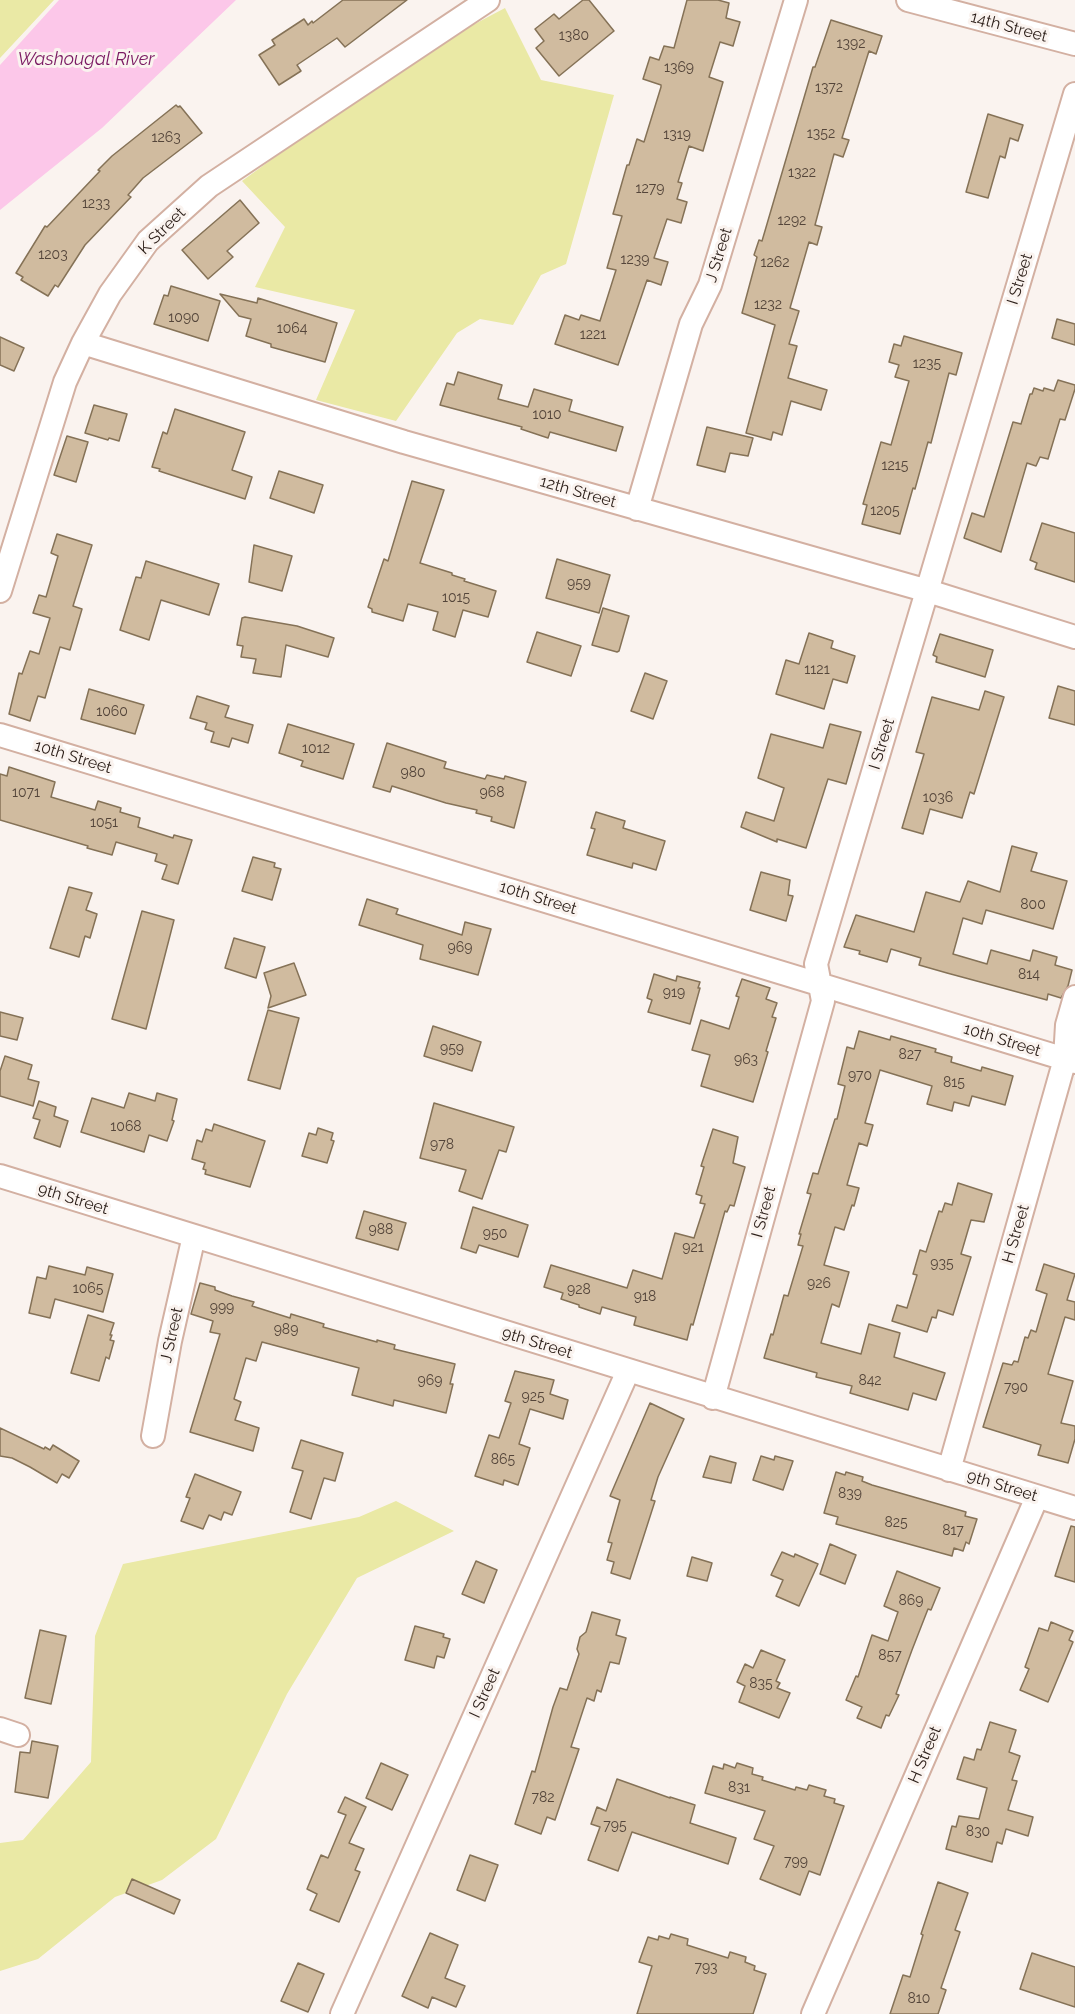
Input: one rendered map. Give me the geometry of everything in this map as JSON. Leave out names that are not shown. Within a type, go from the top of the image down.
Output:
[{"type":"street","name":"K Street","points":[[0,591],[65,382],[110,294],[148,240],[210,186],[488,0]]},
{"type":"street","name":"J Street","points":[[637,509],[691,324],[710,285],[796,0]]},
{"type":"street","name":"14th Street","points":[[908,0],[1075,44]]},
{"type":"street","name":"I Street","points":[[712,1398],[823,1001],[816,964],[1075,94]]},
{"type":"street","name":"12th Street","points":[[83,343],[404,442],[928,591],[1075,637]]},
{"type":"street","name":"10th Street","points":[[0,735],[1070,1060]]},
{"type":"street","name":"H Street","points":[[949,1470],[1070,1060],[1067,1025],[1075,997]]},
{"type":"street","name":"9th Street","points":[[0,1176],[712,1398],[1075,1508]]},
{"type":"street","name":"J Street","points":[[153,1436],[170,1341],[194,1236]]},
{"type":"street","name":"I Street","points":[[342,2014],[628,1371]]},
{"type":"street","name":"H Street","points":[[813,2014],[1037,1497]]},
{"type":"shaded area","points":[[0,0],[54,0],[0,58]]},
{"type":"shaded area","points":[[505,8],[541,80],[614,95],[566,264],[541,275],[513,325],[480,319],[457,333],[396,421],[316,400],[355,310],[255,287],[285,227],[242,181],[327,119],[452,36]]},
{"type":"shaded area","points":[[396,1501],[454,1531],[357,1578],[287,1694],[216,1839],[162,1880],[115,1897],[38,1959],[0,1971],[0,1843],[23,1840],[91,1762],[95,1636],[123,1564],[359,1517]]},
{"type":"water","name":"Washougal River","points":[[59,0],[236,0],[102,128],[0,210],[0,65]]},
{"type":"building","points":[[343,0],[407,0],[345,47],[337,38],[297,65],[301,71],[279,85],[259,55],[275,45],[272,40],[304,19],[308,25],[312,21],[313,23]]},
{"type":"building","points":[[583,0],[589,0],[614,31],[559,76],[536,48],[544,41],[535,29],[554,14],[559,19]]},
{"type":"building","points":[[687,0],[718,0],[729,3],[726,18],[740,22],[733,46],[720,42],[709,77],[723,82],[703,151],[689,146],[678,182],[682,183],[677,199],[687,202],[681,223],[667,219],[654,258],[668,262],[661,285],[647,280],[618,365],[555,344],[565,315],[579,320],[581,315],[600,321],[616,270],[607,268],[622,216],[613,214],[627,165],[629,165],[637,139],[644,142],[661,87],[661,85],[643,79],[650,57],[659,60],[664,46],[674,48]]},
{"type":"building","points":[[831,20],[882,36],[876,54],[869,51],[842,138],[849,140],[843,157],[834,154],[815,225],[822,227],[817,245],[809,242],[790,308],[799,311],[789,344],[797,346],[788,378],[827,390],[821,410],[791,401],[782,435],[773,432],[771,440],[746,433],[775,325],[742,313],[757,257],[754,255],[759,240],[762,241],[813,67],[815,67]]},
{"type":"building","points":[[176,105],[180,106],[202,133],[143,178],[128,195],[131,197],[85,245],[58,287],[55,285],[48,296],[21,280],[23,277],[16,273],[45,226],[47,227],[112,156]]},
{"type":"building","points":[[988,114],[1023,125],[1018,141],[1010,138],[1005,158],[1000,156],[988,198],[966,192]]},
{"type":"building","points":[[240,200],[259,223],[227,251],[233,257],[208,279],[182,250]]},
{"type":"building","points":[[171,286],[220,301],[208,341],[154,324],[164,295],[168,296]]},
{"type":"building","points":[[220,294],[257,303],[258,298],[337,323],[325,362],[271,347],[271,344],[246,336],[251,319],[239,316]]},
{"type":"building","points":[[1057,319],[1075,324],[1075,345],[1052,338]]},
{"type":"building","points":[[904,336],[962,353],[956,375],[949,373],[931,443],[928,442],[900,534],[862,524],[867,505],[863,504],[881,442],[891,445],[909,381],[895,377],[899,365],[889,362],[894,344],[901,346]]},
{"type":"building","points":[[0,337],[24,348],[14,371],[0,365]]},
{"type":"building","points":[[458,372],[502,385],[498,399],[528,407],[534,389],[572,400],[569,411],[623,427],[616,451],[550,432],[548,438],[521,429],[522,427],[440,405],[447,383],[454,385]]},
{"type":"building","points":[[1058,380],[1075,385],[1065,420],[1060,419],[1048,459],[1040,457],[1036,466],[1027,463],[1001,552],[964,538],[972,513],[984,517],[1013,422],[1021,424],[1034,388],[1054,391]]},
{"type":"building","points":[[94,405],[127,414],[119,441],[85,433]]},
{"type":"building","points":[[175,409],[245,432],[232,470],[252,477],[245,499],[152,467],[163,432],[167,434]]},
{"type":"building","points":[[707,427],[753,438],[748,456],[730,453],[725,472],[697,465]]},
{"type":"building","points":[[67,436],[88,442],[76,482],[54,475]]},
{"type":"building","points":[[279,471],[323,485],[314,513],[270,498]]},
{"type":"building","points":[[412,481],[444,490],[420,563],[496,591],[488,617],[463,610],[455,637],[433,630],[438,612],[408,604],[403,621],[372,612],[372,609],[368,607],[384,559],[388,561]]},
{"type":"building","points":[[1042,523],[1075,533],[1075,582],[1035,569],[1037,563],[1030,560]]},
{"type":"building","points":[[57,534],[92,545],[73,606],[82,609],[70,650],[60,647],[45,698],[38,696],[30,721],[9,714],[19,673],[22,674],[30,651],[39,654],[50,618],[33,613],[39,595],[46,597],[58,556],[51,553]]},
{"type":"building","points":[[254,545],[292,556],[282,591],[249,582]]},
{"type":"building","points":[[557,559],[610,575],[599,613],[546,598]]},
{"type":"building","points":[[146,561],[219,584],[209,615],[161,600],[149,640],[120,630],[136,577],[141,578]]},
{"type":"building","points":[[603,608],[629,616],[617,652],[592,645]]},
{"type":"building","points":[[242,618],[297,626],[334,638],[328,657],[286,645],[281,677],[253,673],[256,659],[241,657],[243,646],[237,645]]},
{"type":"building","points":[[537,632],[581,646],[571,676],[527,662]]},
{"type":"building","points":[[809,633],[833,641],[831,648],[855,656],[847,683],[833,679],[824,709],[776,694],[786,660],[799,664]]},
{"type":"building","points":[[940,634],[993,650],[985,677],[936,662],[937,657],[933,655]]},
{"type":"building","points":[[645,673],[667,681],[653,719],[631,711]]},
{"type":"building","points":[[1058,686],[1075,691],[1075,725],[1049,718]]},
{"type":"building","points":[[89,689],[144,705],[135,734],[81,719]]},
{"type":"building","points":[[985,691],[1004,697],[974,794],[970,792],[962,818],[930,809],[923,834],[902,828],[924,754],[916,752],[932,697],[979,710]]},
{"type":"building","points":[[197,696],[229,706],[225,717],[253,725],[248,743],[232,738],[229,747],[211,742],[214,732],[205,729],[207,723],[190,718]]},
{"type":"building","points":[[288,724],[354,744],[343,779],[301,766],[303,761],[279,753]]},
{"type":"building","points":[[830,724],[861,732],[846,784],[828,779],[806,848],[777,839],[777,842],[741,827],[746,812],[774,821],[784,788],[758,778],[771,734],[823,748]]},
{"type":"building","points":[[387,743],[446,762],[444,768],[485,779],[487,775],[504,779],[505,776],[526,782],[514,828],[491,821],[492,817],[476,813],[477,810],[392,786],[390,792],[373,787]]},
{"type":"building","points":[[9,767],[55,782],[51,797],[95,810],[98,801],[121,808],[120,812],[140,818],[138,827],[173,838],[174,835],[192,840],[178,884],[162,879],[167,865],[155,861],[157,854],[116,842],[112,855],[0,820],[0,774],[7,776]]},
{"type":"building","points":[[596,812],[625,821],[623,828],[665,841],[656,870],[633,863],[632,868],[587,855],[595,829],[591,828]]},
{"type":"building","points":[[1012,846],[1037,853],[1031,871],[1067,881],[1053,929],[986,910],[982,924],[963,918],[953,954],[987,964],[991,950],[1030,961],[1033,950],[1057,957],[1055,965],[1072,970],[1068,986],[1061,998],[1048,994],[1047,1000],[919,965],[921,958],[891,949],[887,962],[844,947],[856,915],[914,932],[926,892],[960,902],[968,881],[1000,892]]},
{"type":"building","points":[[253,857],[275,863],[274,867],[281,869],[272,900],[242,891]]},
{"type":"building","points":[[761,872],[790,880],[788,895],[793,896],[786,921],[750,910]]},
{"type":"building","points":[[69,887],[92,893],[86,910],[97,914],[90,938],[85,936],[79,957],[50,948]]},
{"type":"building","points":[[367,899],[398,909],[396,914],[462,935],[465,922],[491,929],[478,975],[420,959],[423,945],[359,925]]},
{"type":"building","points":[[142,911],[174,920],[146,1029],[112,1019]]},
{"type":"building","points":[[234,938],[265,947],[256,978],[225,968]]},
{"type":"building","points":[[294,963],[306,995],[268,1008],[271,996],[264,973]]},
{"type":"building","points":[[654,974],[676,981],[677,976],[700,982],[690,1024],[648,1012],[652,1000],[647,998]]},
{"type":"building","points":[[742,979],[770,988],[766,999],[777,1003],[772,1017],[776,1018],[766,1051],[768,1052],[753,1102],[701,1086],[710,1055],[692,1050],[701,1020],[729,1029]]},
{"type":"building","points":[[268,1010],[299,1018],[280,1089],[248,1080]]},
{"type":"building","points":[[0,1012],[23,1018],[17,1040],[0,1036]]},
{"type":"building","points":[[433,1026],[481,1042],[472,1071],[424,1056]]},
{"type":"building","points":[[859,1031],[890,1040],[891,1036],[936,1049],[935,1052],[952,1057],[951,1062],[981,1071],[982,1067],[1013,1076],[1005,1105],[972,1096],[969,1106],[954,1102],[952,1111],[927,1104],[932,1086],[880,1070],[865,1123],[873,1125],[867,1146],[859,1143],[847,1185],[859,1188],[854,1206],[852,1205],[844,1230],[835,1227],[824,1265],[849,1272],[839,1307],[832,1304],[821,1343],[861,1354],[869,1324],[900,1333],[894,1357],[945,1373],[936,1400],[913,1393],[908,1410],[850,1393],[852,1386],[816,1377],[817,1373],[764,1358],[784,1295],[788,1296],[803,1246],[798,1245],[801,1234],[799,1234],[811,1194],[807,1193],[813,1173],[818,1174],[835,1119],[837,1119],[845,1086],[838,1084],[847,1047],[854,1049]]},
{"type":"building","points":[[5,1056],[32,1065],[28,1079],[39,1082],[33,1106],[0,1096],[0,1071]]},
{"type":"building","points":[[129,1093],[155,1101],[157,1093],[177,1099],[172,1120],[174,1121],[167,1141],[149,1135],[144,1152],[81,1132],[92,1098],[124,1108]]},
{"type":"building","points":[[39,1101],[56,1107],[54,1116],[68,1121],[60,1147],[34,1138],[40,1120],[33,1118]]},
{"type":"building","points":[[434,1103],[514,1127],[506,1152],[499,1150],[482,1199],[459,1191],[466,1170],[420,1158]]},
{"type":"building","points":[[214,1124],[265,1141],[250,1187],[205,1174],[206,1170],[203,1169],[205,1163],[192,1159],[197,1140],[202,1142],[206,1129],[212,1131]]},
{"type":"building","points":[[318,1128],[333,1133],[331,1140],[334,1141],[327,1163],[302,1156],[309,1133],[316,1135]]},
{"type":"building","points":[[713,1129],[738,1137],[733,1163],[745,1167],[734,1206],[730,1205],[727,1212],[725,1211],[687,1340],[634,1325],[636,1317],[602,1307],[600,1314],[579,1307],[579,1305],[561,1299],[563,1293],[544,1287],[551,1265],[627,1288],[633,1270],[662,1279],[675,1233],[694,1238],[705,1204],[700,1203],[702,1196],[696,1194],[704,1167],[701,1166]]},
{"type":"building","points":[[958,1183],[992,1194],[984,1222],[971,1220],[961,1254],[971,1257],[953,1315],[938,1310],[936,1318],[932,1317],[927,1332],[892,1321],[897,1305],[907,1308],[917,1275],[913,1274],[920,1250],[926,1252],[939,1211],[942,1212],[945,1203],[952,1205]]},
{"type":"building","points":[[473,1207],[528,1225],[518,1257],[479,1245],[476,1253],[461,1248]]},
{"type":"building","points":[[364,1211],[406,1223],[398,1250],[356,1238]]},
{"type":"building","points":[[1044,1264],[1075,1274],[1067,1300],[1075,1302],[1075,1320],[1065,1317],[1048,1374],[1073,1381],[1061,1423],[1075,1426],[1075,1439],[1068,1463],[1038,1455],[1041,1445],[983,1427],[1003,1363],[1012,1365],[1014,1361],[1018,1362],[1025,1337],[1028,1338],[1031,1330],[1036,1332],[1047,1294],[1036,1290]]},
{"type":"building","points":[[49,1266],[85,1275],[87,1267],[113,1274],[103,1312],[55,1299],[50,1318],[29,1313],[37,1277],[46,1279]]},
{"type":"building","points":[[200,1283],[254,1302],[252,1306],[290,1318],[291,1314],[324,1324],[323,1327],[395,1345],[394,1349],[455,1364],[446,1413],[394,1400],[393,1406],[352,1395],[359,1368],[262,1342],[256,1361],[246,1358],[234,1399],[241,1402],[235,1420],[259,1428],[253,1451],[190,1432],[220,1334],[210,1332],[213,1321],[191,1314]]},
{"type":"building","points":[[88,1315],[114,1323],[110,1340],[114,1341],[109,1359],[106,1357],[99,1381],[71,1373]]},
{"type":"building","points":[[515,1371],[554,1380],[550,1394],[568,1400],[563,1419],[530,1409],[519,1444],[530,1448],[518,1485],[504,1480],[503,1485],[475,1476],[489,1435],[499,1438],[511,1403],[505,1401]]},
{"type":"building","points":[[650,1403],[684,1419],[658,1477],[651,1500],[655,1501],[630,1579],[611,1573],[614,1562],[607,1560],[612,1543],[608,1542],[620,1500],[610,1496]]},
{"type":"building","points":[[0,1428],[44,1449],[45,1447],[50,1450],[53,1445],[79,1461],[69,1478],[62,1474],[57,1483],[12,1458],[0,1456]]},
{"type":"building","points":[[301,1440],[343,1453],[335,1481],[324,1478],[311,1519],[290,1512],[303,1471],[292,1468]]},
{"type":"building","points":[[710,1456],[736,1463],[731,1483],[703,1477]]},
{"type":"building","points":[[761,1456],[774,1460],[775,1456],[793,1461],[783,1490],[753,1480]]},
{"type":"building","points":[[836,1472],[845,1475],[846,1472],[863,1477],[862,1481],[872,1485],[966,1512],[965,1516],[977,1519],[969,1544],[966,1542],[963,1551],[954,1548],[952,1556],[836,1524],[838,1517],[824,1513]]},
{"type":"building","points":[[195,1474],[241,1492],[232,1515],[224,1512],[221,1520],[209,1515],[203,1529],[181,1521],[190,1498],[186,1497]]},
{"type":"building","points":[[1071,1526],[1075,1527],[1075,1582],[1055,1576]]},
{"type":"building","points":[[830,1544],[856,1555],[845,1584],[820,1574]]},
{"type":"building","points":[[782,1552],[794,1557],[795,1554],[818,1564],[799,1606],[776,1596],[783,1580],[771,1575]]},
{"type":"building","points":[[692,1557],[712,1563],[707,1581],[687,1576]]},
{"type":"building","points":[[476,1561],[497,1570],[484,1603],[462,1594]]},
{"type":"building","points":[[897,1571],[940,1588],[931,1610],[928,1609],[912,1650],[896,1694],[899,1695],[889,1716],[886,1715],[881,1728],[857,1718],[862,1707],[846,1700],[856,1676],[858,1677],[872,1635],[888,1641],[898,1612],[884,1606]]},
{"type":"building","points":[[592,1612],[620,1620],[616,1635],[626,1638],[619,1664],[610,1662],[601,1692],[597,1690],[594,1701],[587,1698],[571,1747],[579,1749],[555,1820],[547,1817],[541,1834],[515,1824],[532,1771],[535,1772],[553,1707],[560,1688],[567,1690],[579,1654],[577,1649],[580,1637],[586,1632]]},
{"type":"building","points":[[1051,1622],[1073,1631],[1069,1640],[1073,1642],[1048,1702],[1020,1690],[1029,1669],[1025,1667],[1039,1628],[1048,1631]]},
{"type":"building","points":[[415,1626],[444,1634],[443,1637],[450,1639],[444,1658],[437,1656],[434,1668],[405,1660]]},
{"type":"building","points":[[40,1630],[66,1636],[51,1704],[25,1698]]},
{"type":"building","points":[[761,1650],[785,1660],[776,1681],[780,1683],[777,1688],[790,1693],[779,1718],[739,1702],[745,1686],[737,1682],[745,1664],[753,1668]]},
{"type":"building","points":[[990,1722],[1016,1730],[1009,1752],[1020,1756],[1012,1780],[1017,1781],[1008,1810],[1033,1817],[1028,1836],[1006,1829],[1002,1844],[997,1842],[992,1862],[946,1849],[952,1826],[956,1827],[959,1816],[979,1819],[987,1788],[957,1779],[964,1757],[974,1760],[977,1749],[981,1750]]},
{"type":"building","points":[[32,1741],[58,1746],[48,1798],[15,1792],[20,1752],[30,1753]]},
{"type":"building","points":[[381,1763],[408,1775],[392,1810],[366,1798]]},
{"type":"building","points":[[737,1763],[753,1768],[752,1774],[763,1777],[762,1780],[795,1790],[796,1787],[807,1790],[809,1785],[826,1790],[824,1796],[835,1799],[834,1803],[844,1806],[820,1875],[809,1871],[800,1895],[760,1879],[774,1846],[754,1839],[765,1811],[705,1793],[713,1766],[723,1769],[724,1764],[735,1768]]},
{"type":"building","points":[[617,1779],[695,1805],[690,1823],[736,1838],[728,1864],[632,1832],[618,1871],[588,1860],[600,1827],[591,1824],[597,1807],[606,1811]]},
{"type":"building","points":[[345,1797],[366,1807],[349,1843],[364,1849],[355,1870],[360,1872],[339,1922],[310,1910],[317,1894],[307,1889],[321,1855],[328,1858],[346,1815],[338,1812]]},
{"type":"building","points":[[470,1855],[498,1865],[485,1901],[457,1890]]},
{"type":"building","points":[[132,1879],[180,1900],[174,1914],[126,1893]]},
{"type":"building","points":[[938,1882],[968,1893],[955,1930],[960,1932],[941,1988],[946,1990],[938,2014],[890,2014],[903,1975],[910,1977]]},
{"type":"building","points":[[430,1933],[458,1945],[445,1978],[465,1986],[456,2007],[432,1997],[428,2008],[402,1996]]},
{"type":"building","points":[[671,1934],[688,1939],[687,1945],[728,1958],[730,1952],[746,1957],[745,1962],[755,1966],[754,1970],[766,1974],[753,2014],[637,2014],[652,1966],[639,1962],[648,1937],[658,1940],[659,1936],[669,1939]]},
{"type":"building","points":[[1032,1953],[1075,1967],[1075,2007],[1020,1989]]},
{"type":"building","points":[[298,1963],[324,1974],[308,2012],[281,2001]]}]
